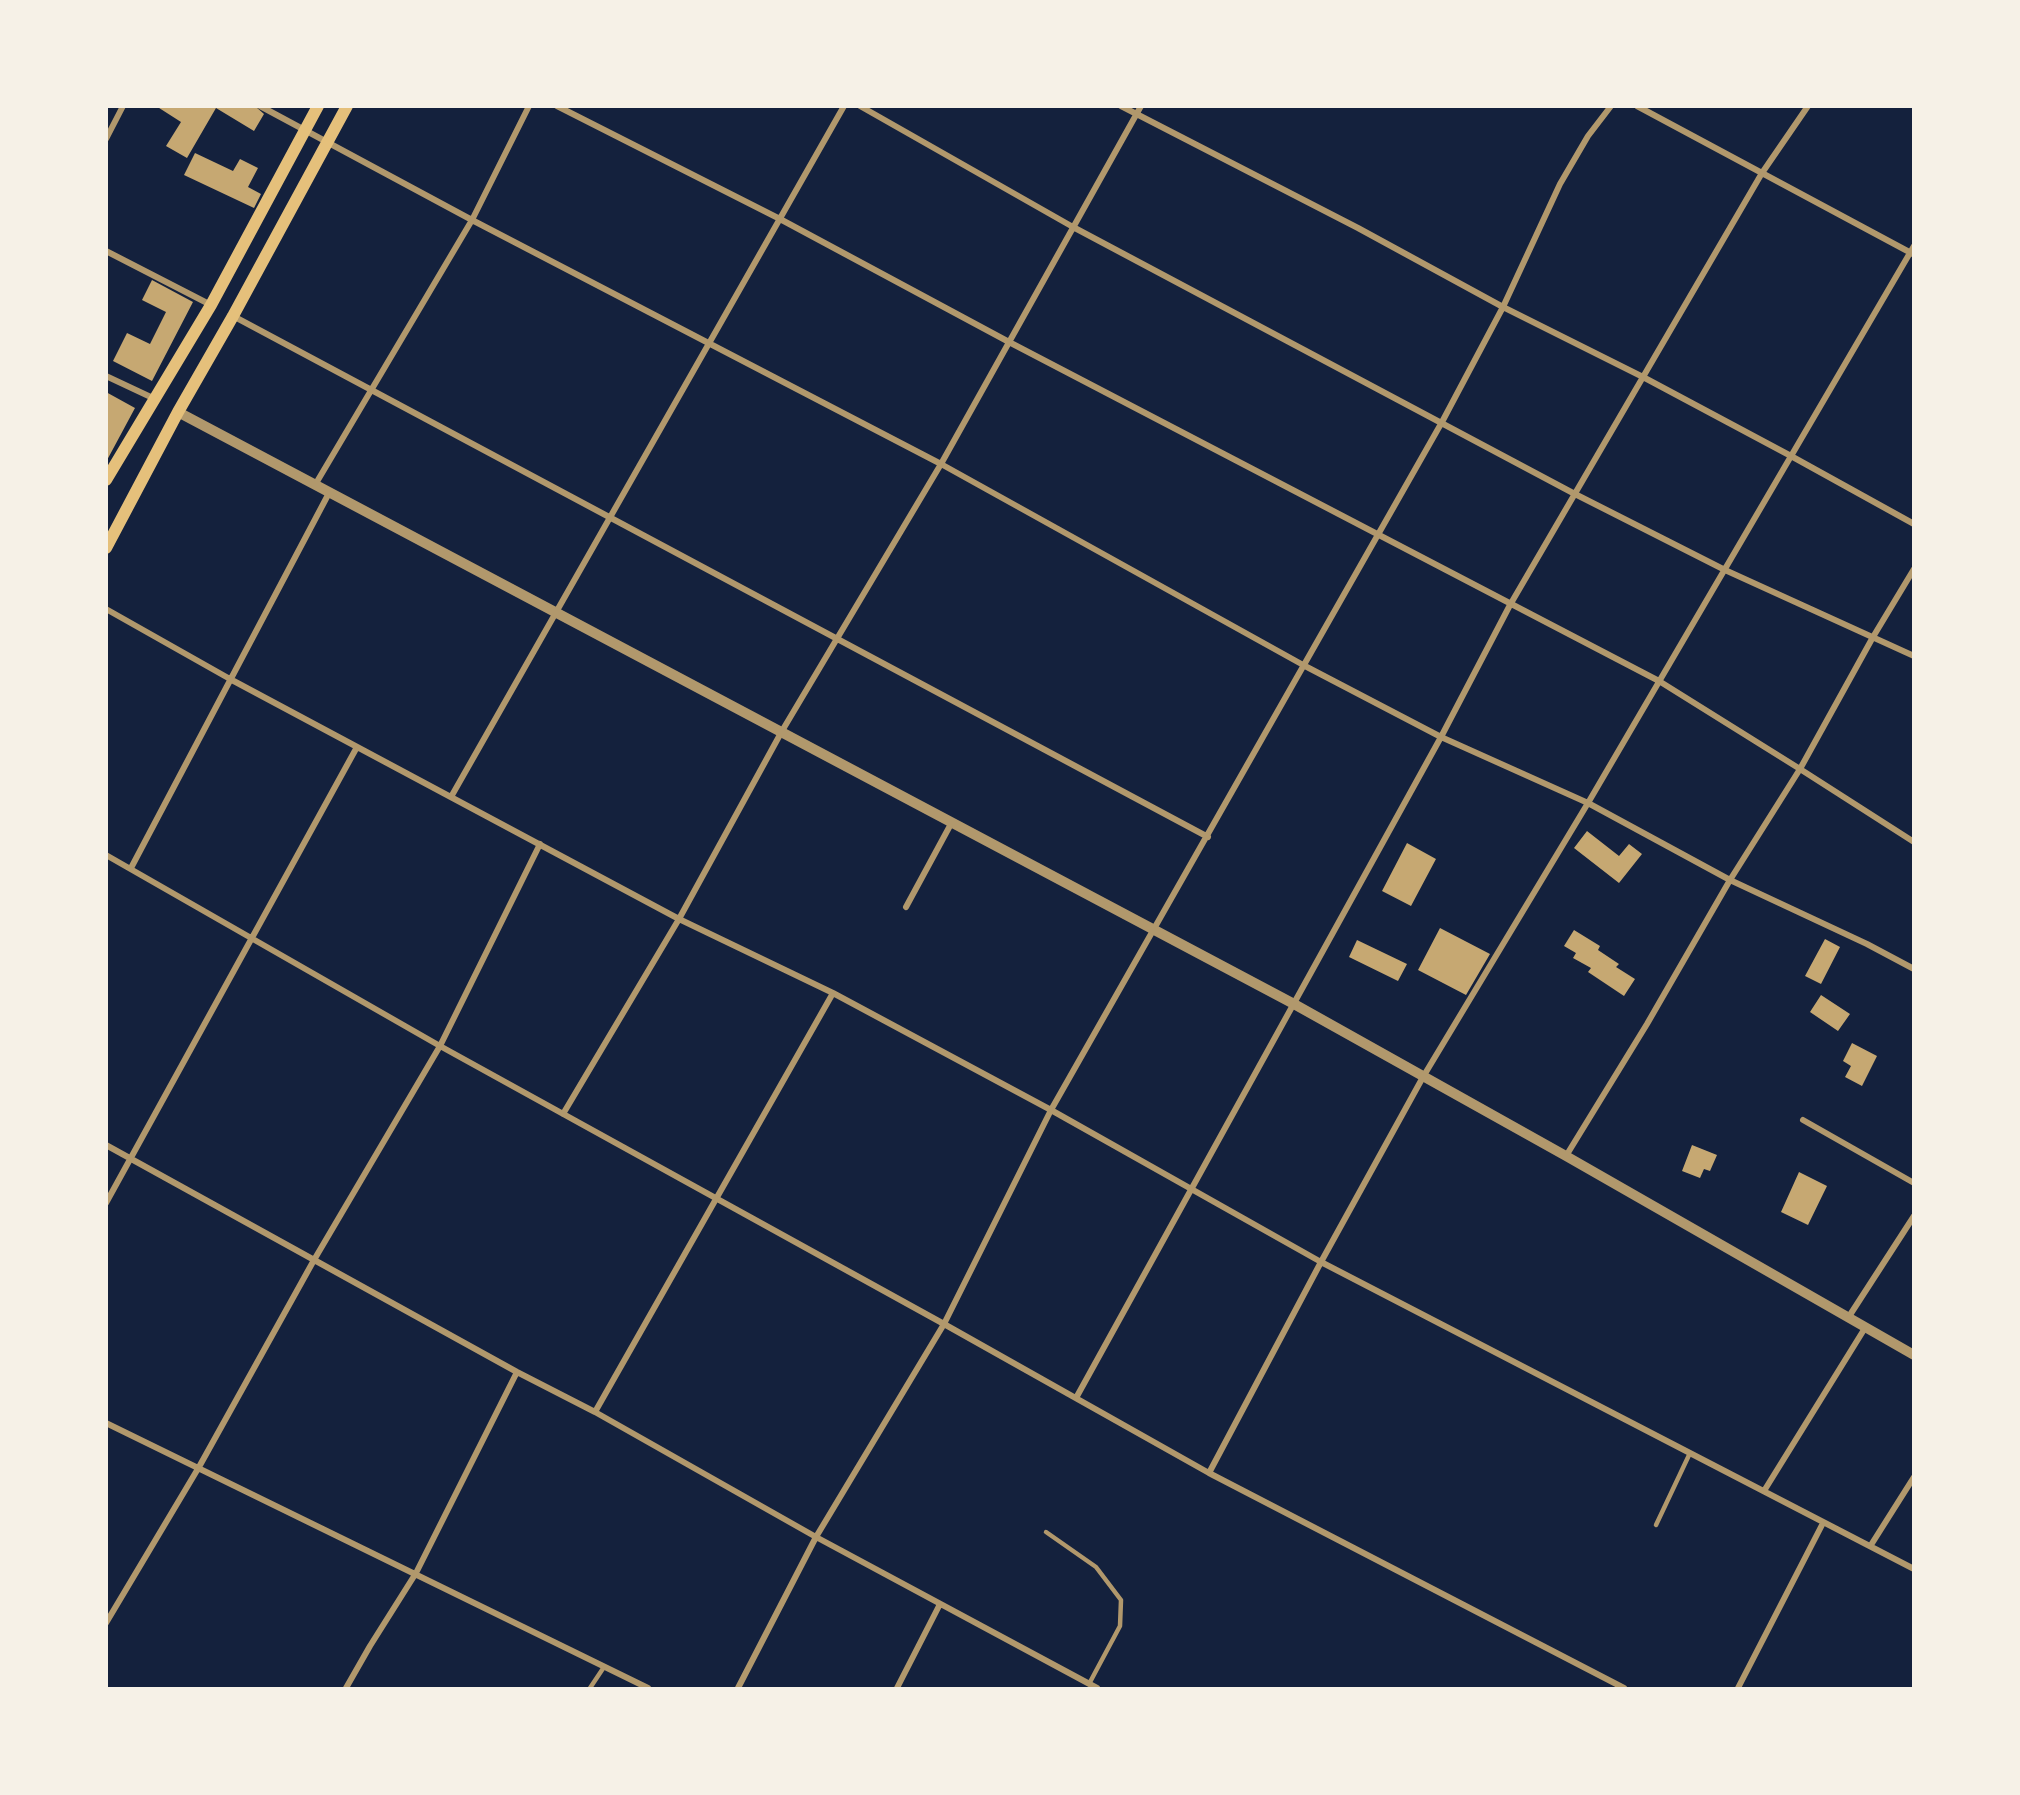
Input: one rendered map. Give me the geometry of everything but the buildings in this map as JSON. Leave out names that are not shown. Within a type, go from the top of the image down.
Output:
[{"type":"main road","points":[[106,480],[211,305],[318,106]]},
{"type":"main road","points":[[106,548],[178,412],[347,106]]},
{"type":"street","points":[[106,140],[123,106]]},
{"type":"street","points":[[260,106],[472,220],[941,464],[1305,666],[1441,737],[1588,803],[1730,880],[1867,944],[1914,969]]},
{"type":"street","points":[[315,484],[472,220],[529,106]]},
{"type":"street","points":[[557,106],[780,219],[1009,342],[1659,681],[1914,842]]},
{"type":"street","points":[[451,797],[844,106]]},
{"type":"street","points":[[860,106],[1073,227],[1574,494],[1725,570],[1914,656]]},
{"type":"street","points":[[1121,106],[1358,228],[1503,307],[1643,377],[1914,524]]},
{"type":"street","points":[[563,1114],[679,919],[782,731],[941,464],[1141,106]]},
{"type":"street","points":[[738,1689],[816,1538],[944,1324],[1051,1110],[1442,422],[1503,307],[1560,184],[1588,136],[1611,106]]},
{"type":"street","points":[[1209,1473],[1423,1077],[1588,803],[1912,251],[1637,106]]},
{"type":"street","points":[[1076,1398],[1441,737],[1510,605],[1762,173],[1808,106]]},
{"type":"street","points":[[106,251],[211,305]]},
{"type":"street","points":[[232,316],[1208,837]]},
{"type":"street","points":[[106,376],[155,399]]},
{"type":"street","points":[[178,412],[1294,1004],[1914,1354]]},
{"type":"street","points":[[131,868],[329,493]]},
{"type":"street","points":[[1566,1156],[1647,1024],[1730,880],[1800,769],[1914,568]]},
{"type":"street","points":[[106,609],[230,679],[679,919],[833,993],[1051,1110],[1321,1262],[1914,1569]]},
{"type":"street","points":[[106,1203],[357,747]]},
{"type":"street","points":[[906,907],[952,822]]},
{"type":"street","points":[[106,1623],[199,1467],[314,1260],[440,1046],[540,844]]},
{"type":"street","points":[[106,855],[440,1046],[1209,1473],[1624,1689]]},
{"type":"street","points":[[595,1412],[715,1197],[833,993]]},
{"type":"street","points":[[1803,1120],[1914,1183]]},
{"type":"street","points":[[106,1145],[595,1412],[816,1538],[1088,1687],[1097,1689]]},
{"type":"street","points":[[1848,1318],[1914,1216]]},
{"type":"street","points":[[1764,1491],[1865,1328]]},
{"type":"street","points":[[346,1689],[416,1573],[518,1372]]},
{"type":"street","points":[[106,1423],[416,1573],[648,1689]]},
{"type":"street","points":[[1870,1545],[1914,1478]]},
{"type":"street","points":[[1738,1689],[1823,1523]]},
{"type":"street","points":[[897,1689],[940,1604]]},
{"type":"lane","points":[[1656,1525],[1690,1453]]},
{"type":"lane","points":[[1046,1532],[1096,1567],[1121,1600],[1120,1626],[1088,1687]]},
{"type":"lane","points":[[590,1689],[604,1667]]}]
